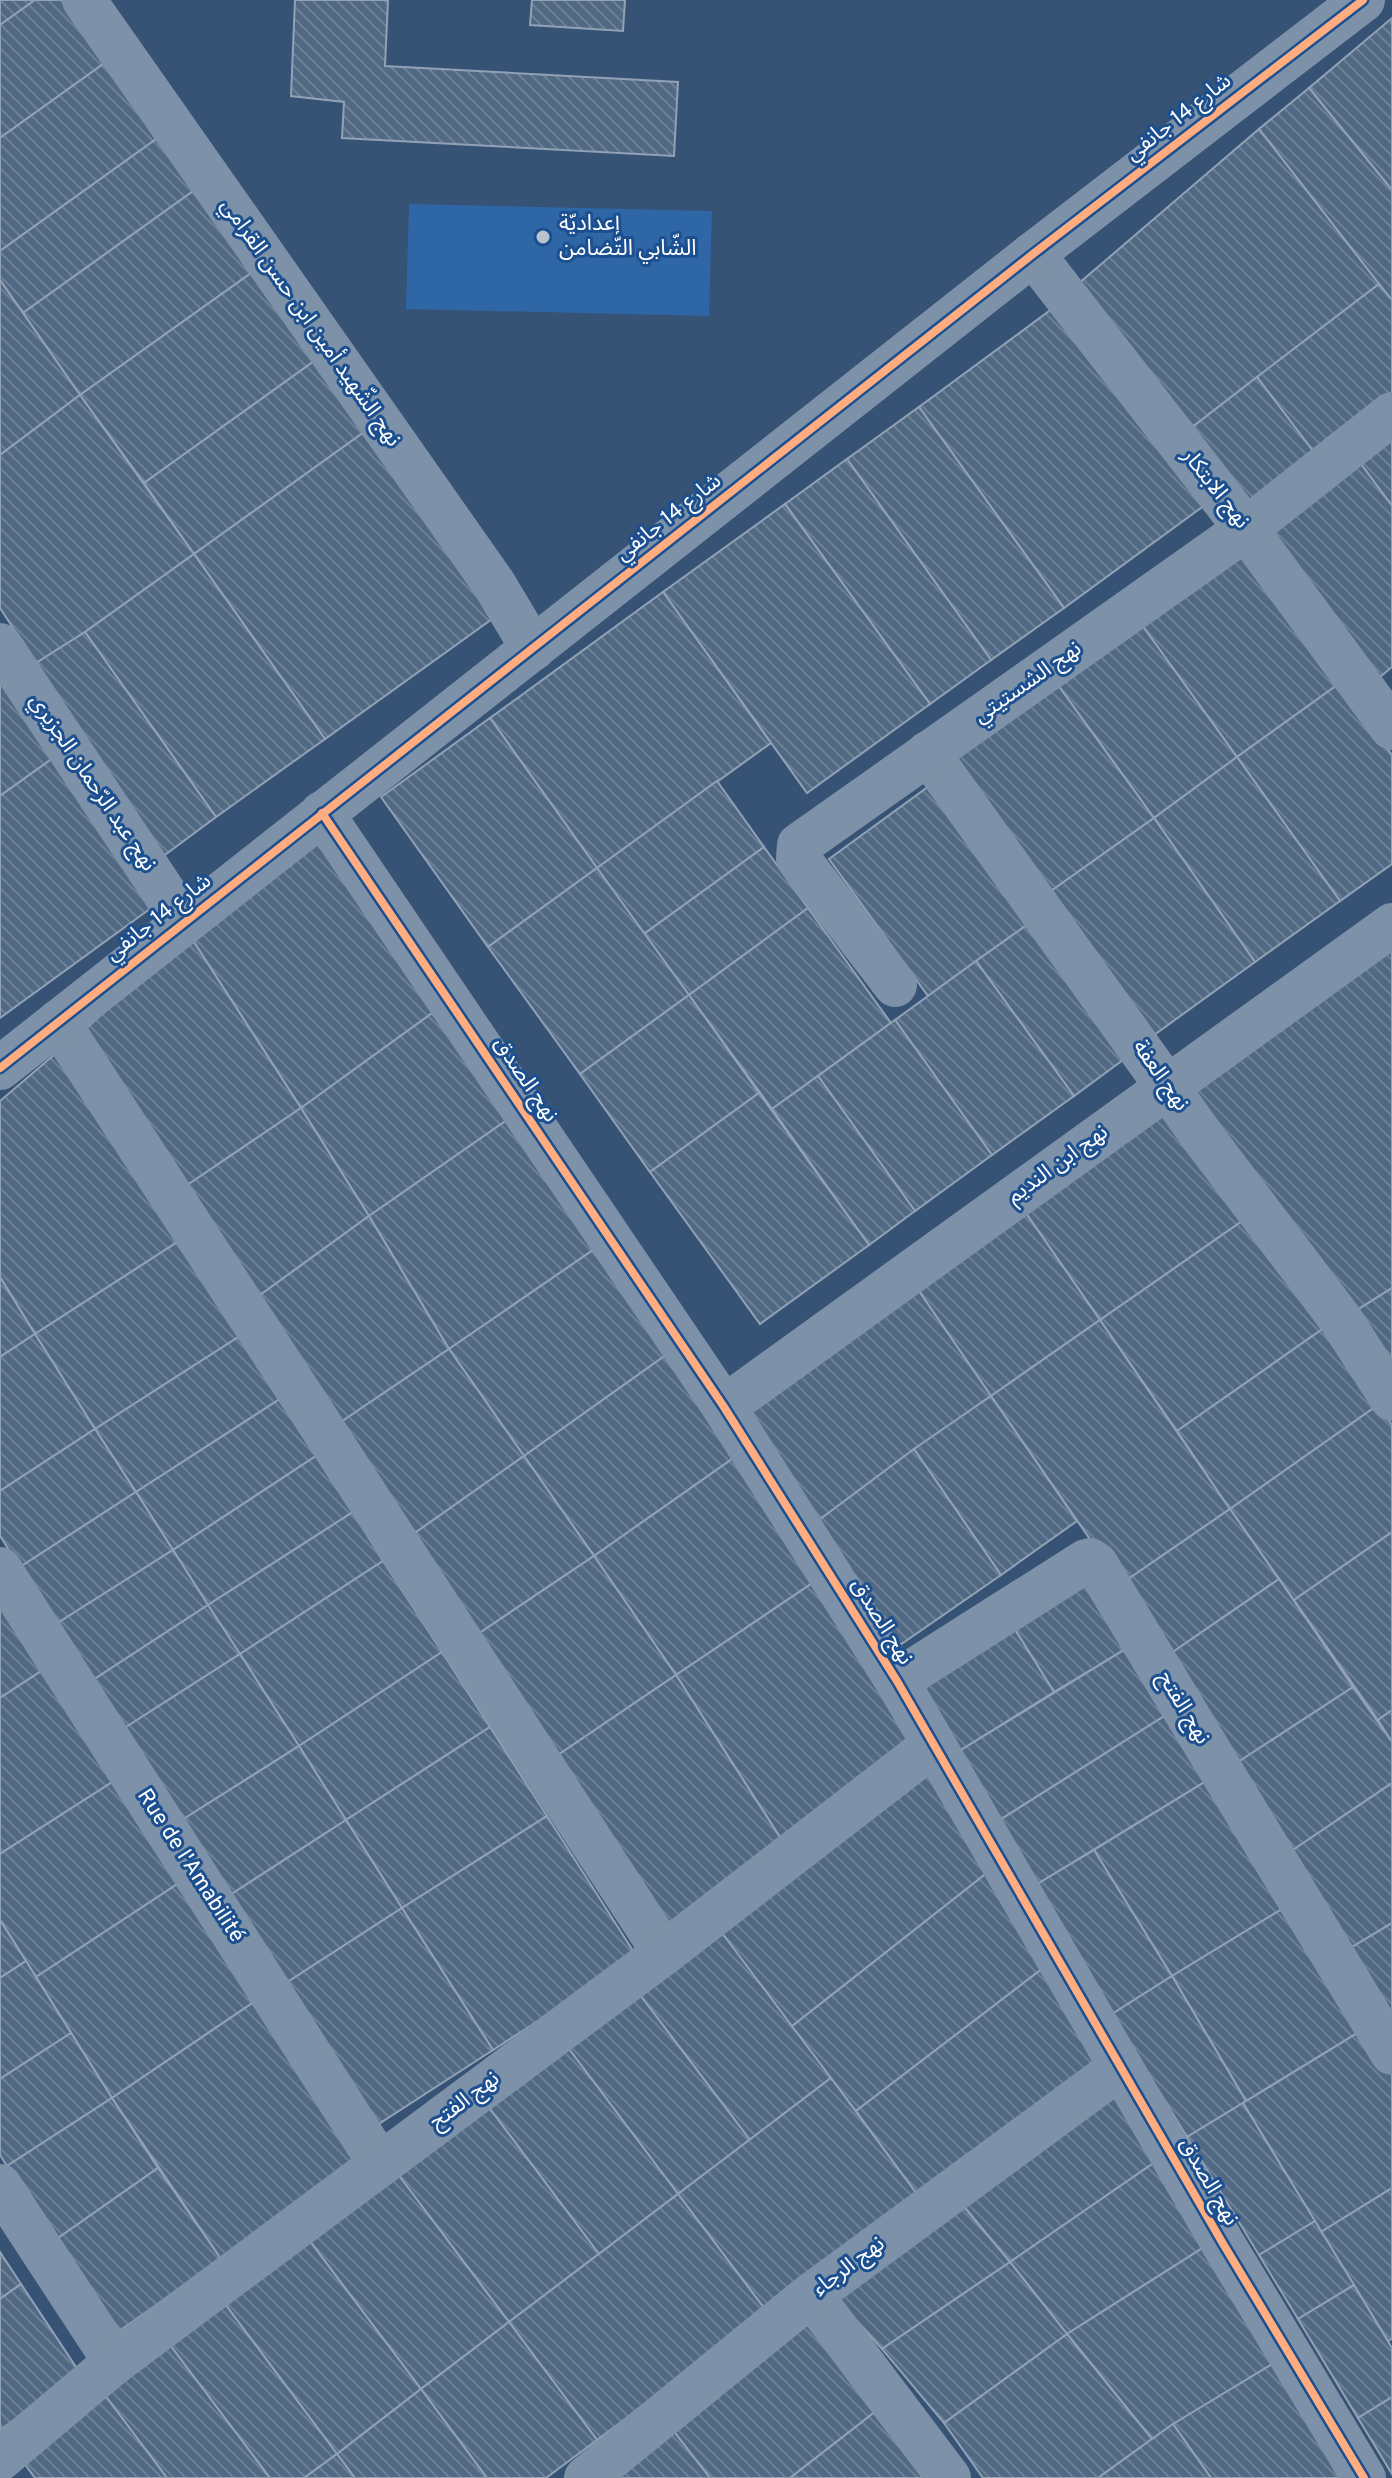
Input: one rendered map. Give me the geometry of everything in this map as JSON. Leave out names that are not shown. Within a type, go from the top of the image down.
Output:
[{"type":"street","name":"نهج الشّهيد أمين ابن حسن القرامي","points":[[84,0],[494,584],[533,649]]},
{"type":"street","name":"شارع 14 جانفي","points":[[0,1068],[1033,254],[1363,0]]},
{"type":"street","name":"نهج الابتكار","points":[[1033,254],[1246,529],[1392,728]]},
{"type":"street","name":"نهج الشستيتي","points":[[895,985],[798,858],[799,845],[1246,529],[1392,414]]},
{"type":"street","name":"نهج عبد الرّحمان الجزيري","points":[[0,645],[183,921]]},
{"type":"street","name":"نهج العفة","points":[[928,753],[1205,1140],[1341,1320],[1392,1399]]},
{"type":"street","name":"نهج الصدق","points":[[322,813],[724,1407],[897,1681],[1222,2242],[1364,2478]]},
{"type":"street","name":"نهج ابن النديم","points":[[724,1407],[1392,925]]},
{"type":"street","points":[[58,1022],[664,1953]]},
{"type":"street","name":"نهج الفتح","points":[[897,1681],[1086,1561],[1096,1564],[1392,2053]]},
{"type":"street","name":"Rue de l'Amabilité","points":[[0,1569],[380,2164]]},
{"type":"street","name":"نهج الفتح","points":[[0,2459],[115,2362],[664,1953],[932,1746]]},
{"type":"street","name":"نهج الرجاء","points":[[586,2478],[811,2295],[1121,2067]]},
{"type":"street","points":[[0,2186],[115,2362]]},
{"type":"street","points":[[811,2295],[949,2478]]},
{"type":"street","points":[[0,2469],[7,2478]]},
{"type":"shaded area","points":[[409,204],[712,211],[709,316],[406,309]]},
{"type":"building","points":[[0,0],[35,0],[0,25]]},
{"type":"building","points":[[35,0],[73,0],[113,57],[0,138],[0,25]]},
{"type":"building","points":[[295,0],[388,0],[385,66],[678,82],[674,156],[342,138],[344,102],[291,96]]},
{"type":"building","points":[[532,0],[625,0],[623,31],[530,25]]},
{"type":"building","points":[[1392,18],[1392,190],[1309,88]]},
{"type":"building","points":[[113,57],[166,132],[0,251],[0,138]]},
{"type":"building","points":[[1309,88],[1392,190],[1392,301],[1259,129]]},
{"type":"building","points":[[1259,129],[1379,284],[1186,432],[1078,284]]},
{"type":"building","points":[[166,132],[203,184],[23,313],[0,280],[0,251]]},
{"type":"building","points":[[203,184],[261,266],[80,395],[23,313]]},
{"type":"building","points":[[261,266],[324,354],[144,483],[80,395]]},
{"type":"building","points":[[0,280],[80,395],[0,455]]},
{"type":"building","points":[[1379,284],[1392,300],[1392,403],[1319,459],[1257,377]]},
{"type":"building","points":[[1060,303],[1205,505],[1064,608],[919,407]]},
{"type":"building","points":[[324,354],[374,425],[194,554],[144,483]]},
{"type":"building","points":[[1257,377],[1319,459],[1248,516],[1186,432]]},
{"type":"building","points":[[80,395],[194,554],[36,663],[0,608],[0,455]]},
{"type":"building","points":[[919,407],[1064,608],[991,660],[847,459]]},
{"type":"building","points":[[1392,422],[1392,506],[1352,452]]},
{"type":"building","points":[[374,425],[506,609],[325,739],[194,554]]},
{"type":"building","points":[[1352,452],[1392,506],[1392,667],[1368,687],[1256,529]]},
{"type":"building","points":[[847,459],[991,660],[930,704],[785,504]]},
{"type":"building","points":[[785,504],[930,704],[807,793],[663,592]]},
{"type":"building","points":[[1243,546],[1340,683],[1237,757],[1139,621]]},
{"type":"building","points":[[194,554],[325,739],[216,817],[85,632]]},
{"type":"building","points":[[663,592],[771,743],[597,868],[490,718]]},
{"type":"building","points":[[1139,621],[1237,757],[1154,818],[1055,681]]},
{"type":"building","points":[[85,632],[216,817],[158,860],[36,663]]},
{"type":"building","points":[[0,681],[60,753],[0,796]]},
{"type":"building","points":[[1055,681],[1154,818],[1051,891],[954,754]]},
{"type":"building","points":[[1340,683],[1392,755],[1392,864],[1340,901],[1237,757]]},
{"type":"building","points":[[490,718],[597,868],[488,947],[381,797]]},
{"type":"building","points":[[60,753],[158,903],[0,1018],[0,796]]},
{"type":"building","points":[[1237,757],[1340,901],[1255,962],[1154,818]]},
{"type":"building","points":[[717,781],[764,847],[644,934],[597,868]]},
{"type":"building","points":[[932,784],[1031,922],[928,996],[829,859]]},
{"type":"building","points":[[1154,818],[1255,962],[1154,1035],[1051,891]]},
{"type":"building","points":[[325,835],[435,1011],[301,1108],[190,936]]},
{"type":"building","points":[[764,847],[808,908],[689,995],[644,934]]},
{"type":"building","points":[[597,868],[689,995],[580,1074],[488,947]]},
{"type":"building","points":[[808,908],[891,1023],[772,1109],[689,995]]},
{"type":"building","points":[[1031,922],[1127,1057],[1074,1096],[976,961]]},
{"type":"building","points":[[1392,935],[1392,1288],[1346,1317],[1178,1089]]},
{"type":"building","points":[[190,936],[301,1108],[183,1188],[82,1032]]},
{"type":"building","points":[[976,961],[1074,1096],[992,1155],[895,1020]]},
{"type":"building","points":[[689,995],[759,1093],[650,1172],[580,1074]]},
{"type":"building","points":[[435,1011],[507,1120],[369,1216],[301,1108]]},
{"type":"building","points":[[895,1020],[992,1155],[915,1211],[818,1076]]},
{"type":"building","points":[[62,1048],[179,1241],[35,1334],[0,1277],[0,1101]]},
{"type":"building","points":[[818,1076],[915,1211],[869,1245],[772,1109]]},
{"type":"building","points":[[759,1093],[869,1245],[760,1324],[650,1172]]},
{"type":"building","points":[[1170,1103],[1248,1217],[1100,1320],[1021,1206]]},
{"type":"building","points":[[301,1108],[369,1216],[256,1298],[183,1188]]},
{"type":"building","points":[[507,1120],[596,1248],[449,1349],[369,1216]]},
{"type":"building","points":[[1021,1206],[1100,1320],[991,1396],[912,1281]]},
{"type":"building","points":[[369,1216],[449,1349],[335,1426],[256,1298]]},
{"type":"building","points":[[1248,1217],[1324,1328],[1177,1431],[1100,1320]]},
{"type":"building","points":[[179,1241],[240,1336],[95,1429],[35,1334]]},
{"type":"building","points":[[596,1248],[666,1355],[524,1456],[449,1349]]},
{"type":"building","points":[[0,1277],[35,1334],[0,1357]]},
{"type":"building","points":[[912,1281],[991,1396],[819,1520],[743,1399]]},
{"type":"building","points":[[1392,1288],[1392,1388],[1346,1317]]},
{"type":"building","points":[[1100,1320],[1230,1509],[1121,1584],[991,1396]]},
{"type":"building","points":[[1324,1328],[1378,1405],[1230,1509],[1177,1431]]},
{"type":"building","points":[[35,1334],[95,1429],[0,1491],[0,1357]]},
{"type":"building","points":[[240,1336],[280,1399],[136,1492],[95,1429]]},
{"type":"building","points":[[449,1349],[524,1456],[412,1535],[335,1426]]},
{"type":"building","points":[[666,1355],[735,1457],[594,1556],[524,1456]]},
{"type":"building","points":[[991,1396],[1077,1521],[1001,1575],[914,1449]]},
{"type":"building","points":[[280,1399],[316,1456],[173,1550],[136,1492]]},
{"type":"building","points":[[1378,1405],[1392,1425],[1392,1532],[1294,1600],[1230,1509]]},
{"type":"building","points":[[95,1429],[136,1492],[20,1567],[0,1536],[0,1491]]},
{"type":"building","points":[[914,1449],[1001,1575],[897,1647],[819,1520]]},
{"type":"building","points":[[316,1456],[353,1512],[208,1605],[173,1550]]},
{"type":"building","points":[[524,1456],[594,1556],[475,1636],[412,1535]]},
{"type":"building","points":[[735,1457],[817,1580],[676,1675],[594,1556]]},
{"type":"building","points":[[136,1492],[173,1550],[56,1624],[20,1567]]},
{"type":"building","points":[[1230,1509],[1279,1579],[1167,1656],[1121,1584]]},
{"type":"building","points":[[353,1512],[383,1561],[240,1654],[208,1605]]},
{"type":"building","points":[[1392,1532],[1392,1710],[1378,1720],[1294,1600]]},
{"type":"building","points":[[173,1550],[208,1605],[93,1680],[56,1624]]},
{"type":"building","points":[[594,1556],[676,1675],[555,1757],[475,1636]]},
{"type":"building","points":[[383,1561],[442,1652],[299,1746],[240,1654]]},
{"type":"building","points":[[1090,1565],[1137,1642],[1054,1692],[1006,1615]]},
{"type":"building","points":[[1279,1579],[1353,1687],[1232,1766],[1167,1656]]},
{"type":"building","points":[[817,1580],[910,1742],[783,1842],[676,1675]]},
{"type":"building","points":[[0,1595],[46,1668],[0,1698]]},
{"type":"building","points":[[208,1605],[240,1654],[123,1729],[93,1680]]},
{"type":"building","points":[[1006,1615],[1054,1692],[956,1753],[913,1675]]},
{"type":"building","points":[[1137,1642],[1177,1708],[995,1823],[956,1753]]},
{"type":"building","points":[[442,1652],[490,1727],[346,1820],[299,1746]]},
{"type":"building","points":[[240,1654],[299,1746],[182,1820],[123,1729]]},
{"type":"building","points":[[46,1668],[114,1781],[0,1854],[0,1698]]},
{"type":"building","points":[[676,1675],[783,1842],[666,1934],[555,1757]]},
{"type":"building","points":[[1353,1687],[1392,1742],[1392,1783],[1287,1854],[1232,1766]]},
{"type":"building","points":[[1177,1708],[1216,1775],[1034,1886],[995,1823]]},
{"type":"building","points":[[1392,1710],[1392,1742],[1378,1720]]},
{"type":"building","points":[[490,1727],[547,1816],[402,1908],[346,1820]]},
{"type":"building","points":[[299,1746],[346,1820],[230,1895],[182,1820]]},
{"type":"building","points":[[924,1767],[992,1869],[791,2027],[719,1929]]},
{"type":"building","points":[[1216,1775],[1292,1903],[1172,1976],[1094,1850]]},
{"type":"building","points":[[114,1781],[179,1883],[36,1977],[0,1920],[0,1854]]},
{"type":"building","points":[[1392,1783],[1392,1923],[1342,1953],[1287,1854]]},
{"type":"building","points":[[547,1816],[637,1957],[493,2050],[402,1908]]},
{"type":"building","points":[[346,1820],[402,1908],[286,1983],[230,1895]]},
{"type":"building","points":[[1094,1850],[1172,1976],[1112,2014],[1034,1886]]},
{"type":"building","points":[[992,1869],[1051,1962],[856,2111],[791,2027]]},
{"type":"building","points":[[179,1883],[254,2002],[112,2098],[36,1977]]},
{"type":"building","points":[[1292,1903],[1364,2029],[1246,2101],[1172,1976]]},
{"type":"building","points":[[402,1908],[493,2050],[377,2125],[286,1983]]},
{"type":"building","points":[[0,1920],[26,1961],[0,1978]]},
{"type":"building","points":[[1392,1923],[1392,2036],[1342,1953]]},
{"type":"building","points":[[719,1929],[831,2078],[750,2140],[637,1991]]},
{"type":"building","points":[[26,1961],[71,2033],[0,2079],[0,1978]]},
{"type":"building","points":[[1051,1962],[1109,2058],[919,2197],[856,2111]]},
{"type":"building","points":[[1172,1976],[1246,2101],[1187,2137],[1112,2014]]},
{"type":"building","points":[[637,1991],[750,2140],[678,2194],[566,2045]]},
{"type":"building","points":[[254,2002],[359,2156],[221,2259],[112,2098]]},
{"type":"building","points":[[1364,2029],[1392,2075],[1392,2188],[1321,2232],[1243,2103]]},
{"type":"building","points":[[71,2033],[112,2098],[7,2166],[0,2155],[0,2079]]},
{"type":"building","points":[[566,2045],[678,2194],[599,2254],[487,2105]]},
{"type":"building","points":[[831,2078],[919,2197],[767,2312],[678,2194]]},
{"type":"building","points":[[1115,2082],[1158,2160],[1010,2262],[955,2196]]},
{"type":"building","points":[[112,2098],[158,2168],[51,2243],[7,2166]]},
{"type":"building","points":[[1243,2103],[1315,2221],[1259,2255],[1187,2137]]},
{"type":"building","points":[[487,2105],[599,2254],[509,2322],[397,2173]]},
{"type":"building","points":[[1158,2160],[1209,2244],[1067,2334],[1010,2262]]},
{"type":"building","points":[[158,2168],[221,2259],[115,2334],[51,2243]]},
{"type":"building","points":[[397,2173],[509,2322],[421,2389],[309,2240]]},
{"type":"building","points":[[1392,2188],[1392,2339],[1388,2341],[1321,2232]]},
{"type":"building","points":[[678,2194],[767,2312],[597,2440],[509,2322]]},
{"type":"building","points":[[955,2196],[1010,2262],[882,2349],[826,2287]]},
{"type":"building","points":[[1315,2221],[1354,2285],[1298,2319],[1259,2255]]},
{"type":"building","points":[[309,2240],[421,2389],[337,2454],[225,2304]]},
{"type":"building","points":[[1209,2244],[1282,2358],[1152,2439],[1067,2334]]},
{"type":"building","points":[[0,2252],[21,2284],[0,2299]]},
{"type":"building","points":[[1010,2262],[1067,2334],[944,2423],[882,2349]]},
{"type":"building","points":[[21,2284],[80,2373],[0,2430],[0,2299]]},
{"type":"building","points":[[1354,2285],[1392,2348],[1392,2397],[1358,2418],[1298,2319]]},
{"type":"building","points":[[225,2304],[337,2454],[304,2478],[270,2478],[170,2345]]},
{"type":"building","points":[[804,2310],[880,2408],[790,2478],[710,2478],[665,2420]]},
{"type":"building","points":[[509,2322],[597,2440],[546,2478],[487,2478],[421,2389]]},
{"type":"building","points":[[1067,2334],[1152,2439],[1098,2478],[983,2478],[944,2423]]},
{"type":"building","points":[[170,2345],[270,2478],[167,2478],[104,2394]]},
{"type":"building","points":[[1282,2358],[1358,2478],[1211,2478],[1173,2424]]},
{"type":"building","points":[[421,2389],[487,2478],[355,2478],[337,2454]]},
{"type":"building","points":[[104,2394],[167,2478],[35,2478],[21,2459]]},
{"type":"building","points":[[1392,2397],[1392,2474],[1358,2418]]},
{"type":"building","points":[[880,2408],[935,2478],[790,2478]]},
{"type":"building","points":[[665,2420],[710,2478],[591,2478]]},
{"type":"building","points":[[1173,2424],[1211,2478],[1098,2478],[1152,2439]]},
{"type":"building","points":[[337,2454],[355,2478],[304,2478]]},
{"type":"cycle path","points":[[0,1068],[1033,254],[1363,0]]},
{"type":"cycle path","points":[[322,813],[724,1407],[897,1681],[1222,2242],[1364,2478]]},
{"type":"place","name":"إعداديّة الشّابي التّضامن","points":[[543,237]]}]
